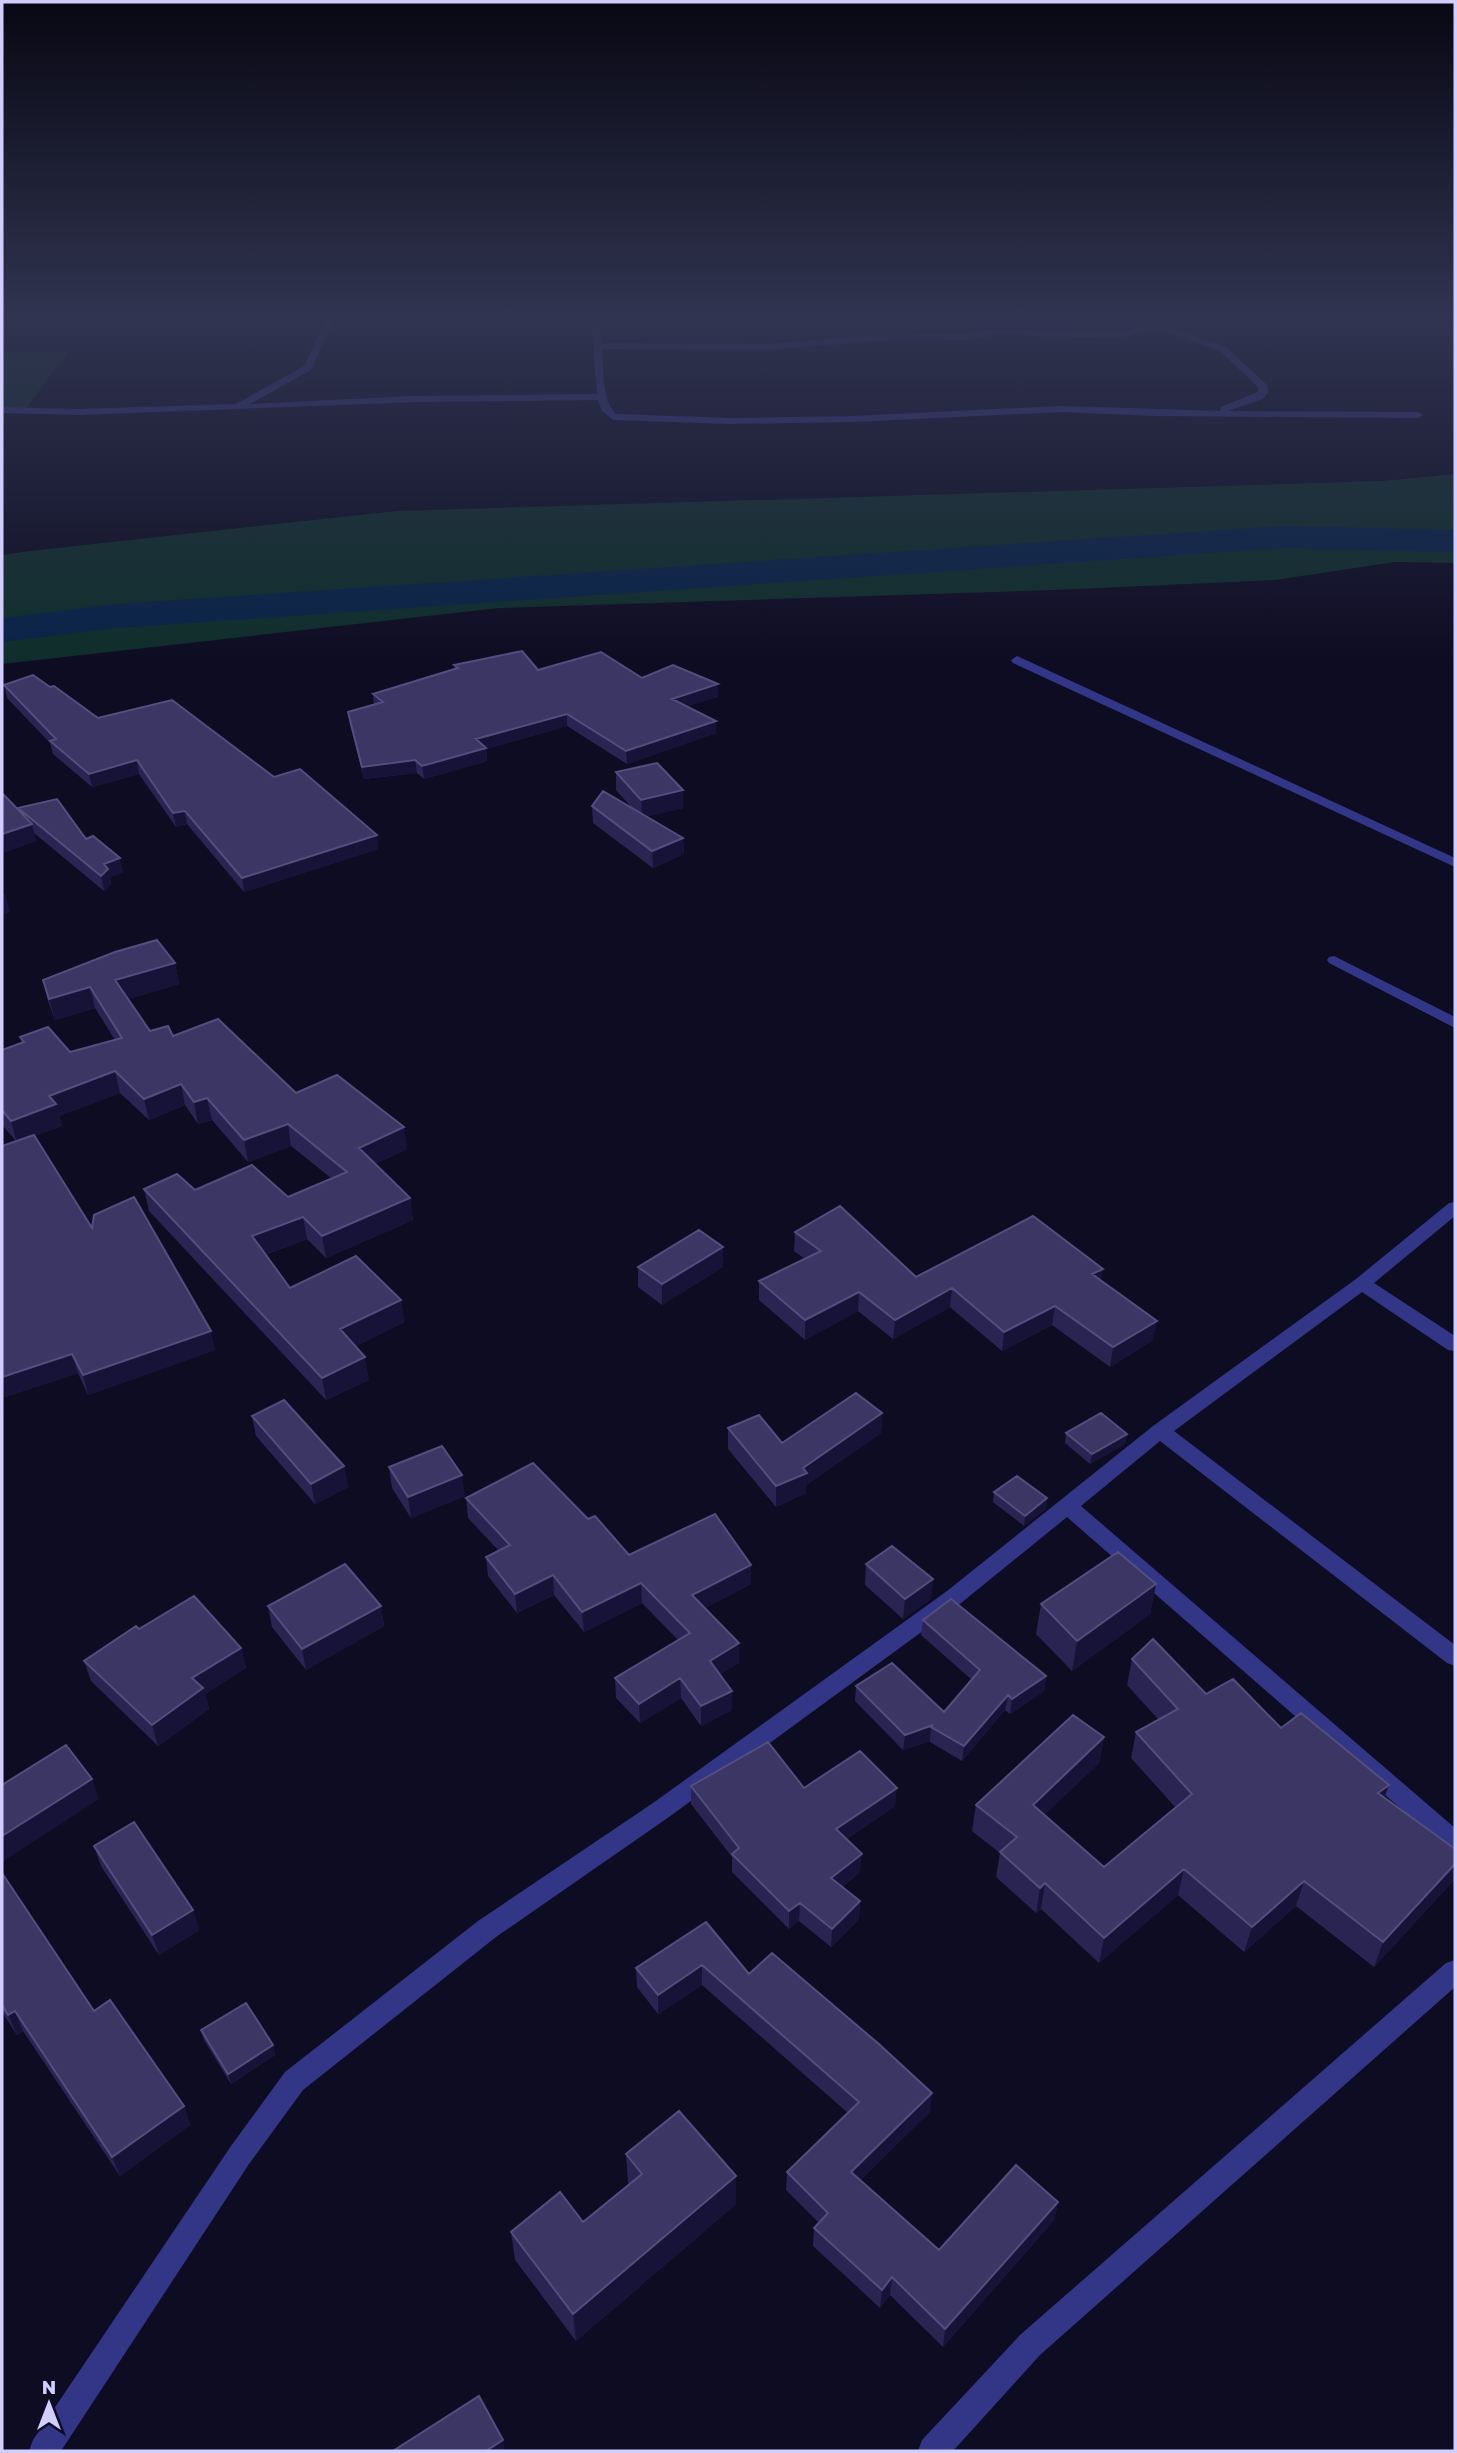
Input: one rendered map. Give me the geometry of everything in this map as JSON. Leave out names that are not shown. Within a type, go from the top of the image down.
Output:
[{"type":"street","points":[[1017,660],[1455,863]]},
{"type":"street","points":[[1334,960],[1455,1023]]},
{"type":"street","points":[[44,2451],[267,2116],[294,2081],[487,1928],[661,1810],[942,1606],[1160,1431],[1451,1215]]},
{"type":"street","points":[[1362,1283],[1455,1345]]},
{"type":"street","points":[[1160,1431],[1455,1657]]},
{"type":"street","points":[[1067,1506],[1455,1842]]},
{"type":"street","points":[[933,2451],[1030,2344],[1455,1971]]},
{"type":"green space","points":[[1455,474],[1455,563],[1395,562],[1275,580],[499,608],[2,664],[2,555],[30,551],[397,511],[1383,481]]},
{"type":"building","points":[[522,651],[538,670],[601,652],[642,678],[673,665],[718,684],[672,699],[716,721],[626,751],[567,714],[476,739],[486,748],[422,766],[415,760],[362,767],[348,712],[383,702],[373,694],[458,668],[454,665]]},
{"type":"building","points":[[33,675],[50,687],[54,686],[98,718],[172,700],[274,777],[300,769],[377,835],[242,878],[185,811],[173,813],[137,760],[89,774],[50,741],[56,739],[4,685]]},
{"type":"building","points":[[657,763],[683,790],[641,800],[616,772]]},
{"type":"building","points":[[603,791],[683,838],[652,851],[592,806]]},
{"type":"building","points":[[2,793],[32,824],[2,834]]},
{"type":"building","points":[[57,799],[86,839],[93,836],[120,858],[104,864],[108,869],[101,876],[18,808]]},
{"type":"building","points":[[157,940],[175,963],[115,980],[150,1031],[168,1026],[173,1036],[218,1019],[296,1093],[337,1075],[404,1127],[359,1148],[410,1198],[322,1236],[303,1217],[252,1236],[290,1288],[356,1256],[401,1300],[340,1329],[365,1357],[322,1378],[144,1189],[177,1174],[195,1190],[252,1165],[288,1197],[347,1172],[288,1124],[244,1140],[207,1098],[194,1102],[181,1084],[144,1099],[115,1071],[49,1096],[56,1104],[11,1121],[2,1110],[2,1050],[24,1042],[20,1037],[48,1027],[70,1052],[122,1038],[90,987],[49,999],[43,980],[115,952]]},
{"type":"building","points":[[34,1135],[92,1228],[94,1215],[134,1197],[211,1331],[83,1375],[72,1354],[2,1377],[2,1146]]},
{"type":"building","points":[[840,1206],[916,1277],[1033,1216],[1103,1269],[1092,1274],[1157,1321],[1113,1347],[1055,1306],[1004,1332],[952,1288],[895,1320],[859,1292],[805,1320],[759,1281],[821,1251],[795,1232]]},
{"type":"building","points":[[699,1230],[723,1247],[662,1284],[638,1267]]},
{"type":"building","points":[[856,1393],[882,1413],[803,1468],[807,1473],[776,1486],[728,1428],[759,1415],[782,1443]]},
{"type":"building","points":[[284,1400],[344,1466],[311,1484],[252,1416]]},
{"type":"building","points":[[1101,1413],[1127,1434],[1092,1454],[1066,1433]]},
{"type":"building","points":[[442,1446],[462,1475],[408,1497],[389,1467]]},
{"type":"building","points":[[533,1463],[588,1519],[595,1516],[629,1555],[715,1514],[751,1565],[692,1595],[739,1643],[710,1661],[732,1691],[701,1706],[680,1678],[639,1704],[615,1678],[690,1633],[641,1583],[582,1612],[553,1575],[515,1594],[486,1557],[510,1545],[466,1498]]},
{"type":"building","points":[[1017,1476],[1047,1498],[1025,1516],[994,1492]]},
{"type":"building","points":[[892,1546],[933,1579],[905,1599],[866,1564]]},
{"type":"building","points":[[1118,1552],[1156,1584],[1077,1641],[1041,1604]]},
{"type":"building","points":[[345,1564],[381,1606],[302,1649],[268,1606]]},
{"type":"building","points":[[194,1596],[241,1648],[192,1678],[203,1688],[152,1725],[84,1661],[136,1626],[139,1629]]},
{"type":"building","points":[[951,1599],[1046,1676],[1012,1699],[1008,1695],[964,1746],[931,1727],[933,1725],[905,1735],[856,1686],[892,1663],[944,1712],[980,1670],[923,1620]]},
{"type":"building","points":[[1153,1639],[1206,1694],[1233,1679],[1281,1728],[1301,1713],[1389,1785],[1378,1793],[1455,1849],[1455,1864],[1383,1942],[1304,1881],[1252,1927],[1184,1869],[1104,1938],[1045,1883],[1040,1888],[1000,1852],[1017,1837],[976,1805],[1073,1715],[1104,1737],[1033,1805],[1104,1867],[1192,1794],[1136,1732],[1178,1709],[1132,1659]]},
{"type":"building","points":[[768,1742],[804,1788],[860,1751],[897,1788],[836,1829],[862,1854],[831,1878],[860,1901],[832,1929],[800,1903],[789,1911],[732,1854],[739,1848],[691,1786]]},
{"type":"building","points":[[66,1745],[92,1779],[2,1836],[2,1785]]},
{"type":"building","points":[[134,1822],[193,1910],[152,1935],[94,1846]]},
{"type":"building","points":[[2,1873],[94,2011],[110,2000],[184,2106],[112,2157],[15,2011],[8,2015],[2,2005]]},
{"type":"building","points":[[706,1922],[749,1974],[772,1953],[932,2093],[851,2172],[939,2250],[1016,2165],[1058,2202],[945,2329],[892,2277],[882,2290],[814,2228],[828,2213],[787,2172],[859,2102],[702,1965],[658,1995],[636,1968]]},
{"type":"building","points":[[246,2003],[273,2045],[228,2074],[201,2030]]},
{"type":"building","points":[[679,2111],[736,2176],[573,2314],[511,2232],[560,2192],[583,2222],[642,2174],[626,2154]]},
{"type":"building","points":[[479,2396],[503,2440],[486,2451],[393,2451]]},
{"type":"waterway","points":[[2,630],[116,616],[1283,537],[1455,541]]}]
